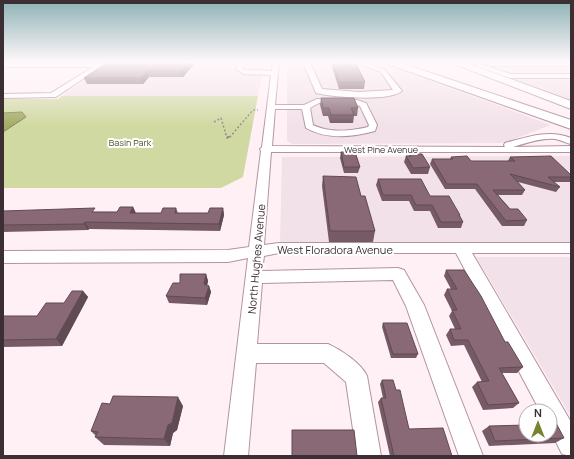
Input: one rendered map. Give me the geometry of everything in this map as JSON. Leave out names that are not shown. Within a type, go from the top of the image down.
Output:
[{"type":"highway","points":[[452,83],[571,125]]},
{"type":"highway","points":[[469,83],[571,121]]},
{"type":"highway","points":[[488,83],[571,113]]},
{"type":"highway","points":[[514,83],[571,105]]},
{"type":"street","points":[[3,96],[53,96],[72,83]]},
{"type":"street","name":"North Hughes Avenue","points":[[236,456],[255,277],[265,149],[264,108],[271,83]]},
{"type":"street","points":[[314,83],[319,92],[371,94],[391,94],[398,91],[392,83]]},
{"type":"street","points":[[264,108],[306,107],[317,101],[357,102],[363,105],[373,125],[372,129],[352,132],[324,132],[314,130],[309,126],[306,107]]},
{"type":"street","name":"West Pine Avenue","points":[[497,149],[541,136],[558,136],[571,141]]},
{"type":"street","name":"West Pine Avenue","points":[[265,149],[571,149]]},
{"type":"street","name":"West Floradora Avenue","points":[[3,257],[228,256],[278,248],[571,248]]},
{"type":"street","points":[[461,248],[571,445]]},
{"type":"street","points":[[255,277],[398,274],[415,305],[471,456]]},
{"type":"street","points":[[247,353],[328,354],[356,376],[369,456]]},
{"type":"path","points":[[214,122],[221,118],[227,138],[229,138],[253,110],[264,108]]},
{"type":"shaded area","points":[[80,83],[261,83],[258,96],[62,96]]},
{"type":"shaded area","points":[[287,83],[437,83],[551,125],[504,143],[292,144],[287,141]]},
{"type":"shaded area","points":[[527,83],[571,83],[571,100]]},
{"type":"shaded area","points":[[22,112],[26,117],[3,132],[3,113]]},
{"type":"shaded area","points":[[571,156],[571,243],[280,243],[282,157]]},
{"type":"shaded area","points":[[476,257],[571,257],[571,417],[522,334]]},
{"type":"green space","name":"Basin Park","points":[[62,96],[258,96],[243,177],[221,188],[3,188],[3,99],[58,99]]},
{"type":"building","points":[[321,98],[354,98],[358,108],[351,108],[354,115],[331,115],[329,108],[323,108]]},
{"type":"building","points":[[341,152],[355,152],[360,167],[344,167]]},
{"type":"building","points":[[410,154],[422,154],[430,167],[413,168],[406,156],[411,156]]},
{"type":"building","points":[[467,156],[471,161],[515,161],[510,157],[551,156],[571,175],[571,177],[548,177],[560,187],[510,174],[525,190],[493,190],[510,209],[518,209],[527,220],[506,221],[477,184],[447,184],[432,159],[453,159],[451,157]]},
{"type":"building","points":[[323,176],[356,177],[361,196],[365,196],[375,231],[330,231]]},
{"type":"building","points":[[378,179],[421,179],[430,196],[449,196],[463,222],[441,222],[432,205],[416,205],[411,195],[383,195]]},
{"type":"building","points":[[120,207],[133,207],[130,213],[161,213],[163,208],[176,208],[175,213],[208,213],[210,208],[223,208],[219,224],[85,222],[84,224],[3,225],[3,211],[95,208],[92,212],[117,212]]},
{"type":"building","points":[[446,270],[464,270],[481,296],[505,342],[508,342],[523,367],[499,368],[519,403],[488,405],[477,382],[489,381],[468,340],[454,340],[450,329],[461,329],[452,310],[457,310],[447,289],[457,289]]},
{"type":"building","points":[[180,274],[206,274],[204,284],[209,286],[205,298],[166,296],[173,283],[180,283]]},
{"type":"building","points":[[72,291],[83,291],[56,339],[3,340],[3,316],[37,316],[46,303],[64,303]]},
{"type":"building","points":[[383,323],[407,323],[418,354],[393,354]]},
{"type":"building","points":[[382,380],[393,380],[396,390],[400,390],[409,429],[443,428],[452,456],[394,456],[381,398],[386,398]]},
{"type":"building","points":[[113,396],[178,397],[172,423],[168,425],[164,439],[95,437],[98,432],[91,431],[102,403],[110,404]]},
{"type":"building","points":[[518,425],[518,440],[495,441],[489,426]]},
{"type":"building","points":[[558,427],[564,438],[558,438]]},
{"type":"building","points":[[292,430],[354,430],[357,456],[292,456]]}]
